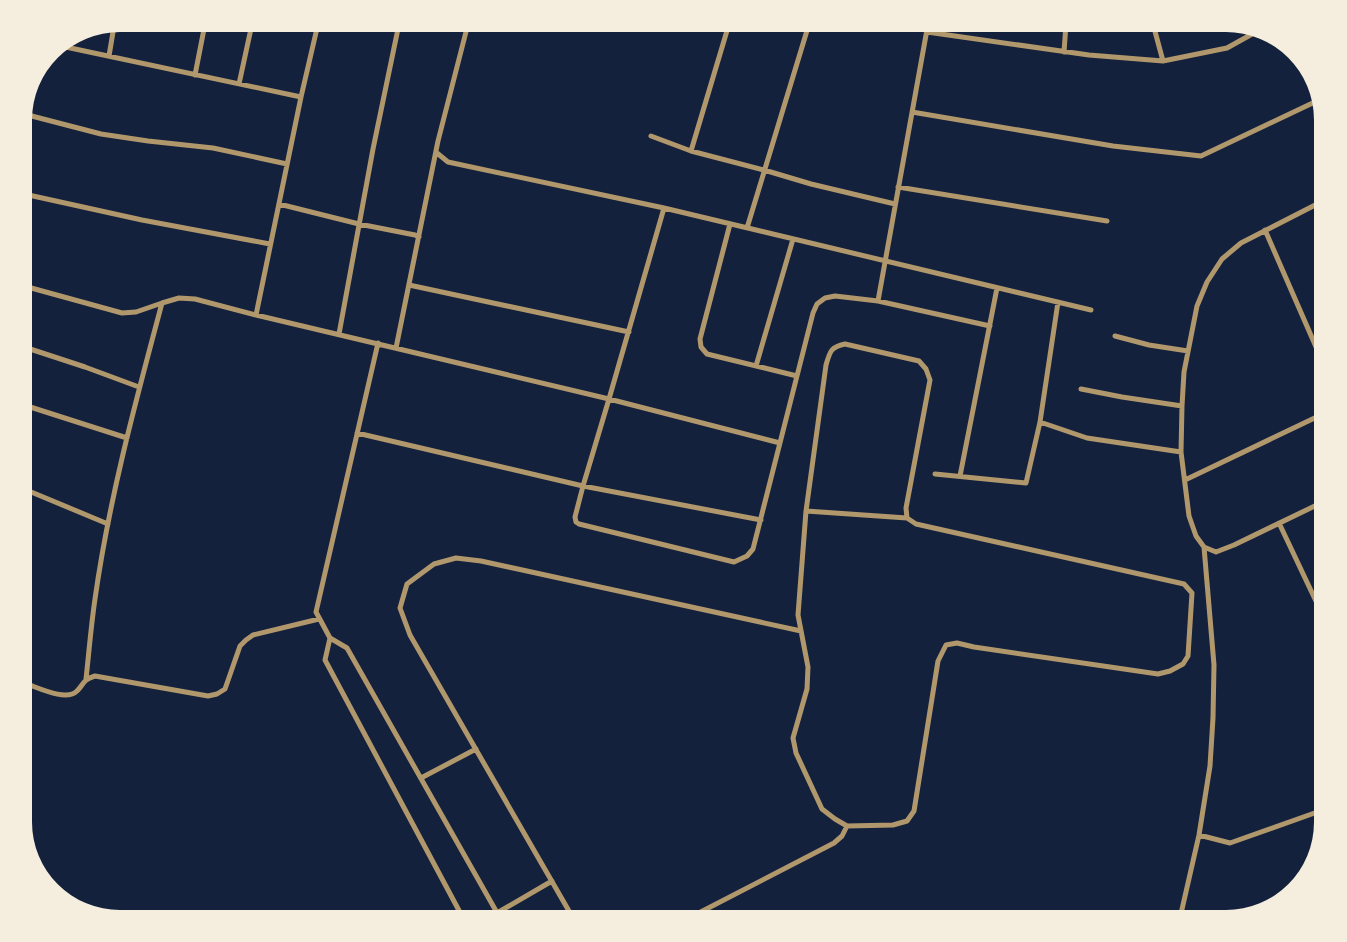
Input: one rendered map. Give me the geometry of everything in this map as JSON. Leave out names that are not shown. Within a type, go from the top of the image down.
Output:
[{"type":"street","points":[[691,150],[726,32]]},
{"type":"street","points":[[747,228],[806,32]]},
{"type":"street","points":[[878,300],[927,32]]},
{"type":"street","points":[[929,32],[1064,52],[1163,61],[1227,48],[1250,35]]},
{"type":"street","points":[[1064,52],[1065,32]]},
{"type":"street","points":[[1155,32],[1163,61]]},
{"type":"street","points":[[108,56],[113,33]]},
{"type":"street","points":[[194,75],[203,33]]},
{"type":"street","points":[[239,84],[250,33]]},
{"type":"street","points":[[256,315],[316,33]]},
{"type":"street","points":[[338,334],[397,33]]},
{"type":"street","points":[[396,348],[438,141],[466,33]]},
{"type":"street","points":[[70,48],[301,97]]},
{"type":"street","points":[[912,112],[1113,146],[1202,156],[1313,103]]},
{"type":"street","points":[[33,116],[101,134],[148,142],[213,148],[287,164]]},
{"type":"street","points":[[651,136],[691,150],[811,184],[895,204]]},
{"type":"street","points":[[437,152],[448,162],[664,208],[1091,310]]},
{"type":"street","points":[[898,187],[1107,221]]},
{"type":"street","points":[[33,196],[142,220],[270,244]]},
{"type":"street","points":[[279,204],[419,237]]},
{"type":"street","points":[[1182,910],[1199,835],[1210,766],[1214,665],[1204,547],[1196,536],[1189,516],[1181,452],[1184,372],[1197,306],[1206,282],[1222,259],[1241,243],[1314,206]]},
{"type":"street","points":[[664,208],[610,399],[583,486],[575,516],[576,522],[579,524],[734,562],[747,556],[753,549],[813,313],[817,304],[825,298],[835,296],[878,300],[990,326]]},
{"type":"street","points":[[730,224],[700,339],[701,346],[707,354],[797,376]]},
{"type":"street","points":[[1265,230],[1314,342]]},
{"type":"street","points":[[756,366],[792,239]]},
{"type":"street","points":[[409,285],[629,332]]},
{"type":"street","points":[[33,288],[122,313],[136,312],[179,298],[195,299],[610,399],[780,443]]},
{"type":"street","points":[[960,476],[997,288]]},
{"type":"street","points":[[33,686],[61,695],[71,695],[76,692],[86,679],[94,599],[108,524],[139,387],[162,302]]},
{"type":"street","points":[[935,474],[1026,483],[1040,422],[1058,302]]},
{"type":"street","points":[[1115,336],[1149,345],[1188,351]]},
{"type":"street","points":[[378,343],[316,612],[330,638],[348,648],[495,910]]},
{"type":"street","points":[[806,511],[907,518],[916,524],[1184,584],[1192,593],[1188,656],[1183,664],[1170,671],[1158,674],[974,647],[958,643],[946,645],[938,661],[914,811],[906,821],[893,825],[848,826],[822,809],[796,753],[793,738],[807,689],[808,667],[798,615],[806,511],[826,365],[829,353],[836,346],[845,344],[918,361],[926,369],[930,380],[906,508],[907,518]]},
{"type":"street","points":[[33,350],[85,366],[139,387]]},
{"type":"street","points":[[1081,389],[1182,406]]},
{"type":"street","points":[[33,408],[127,438]]},
{"type":"street","points":[[1184,480],[1314,418]]},
{"type":"street","points":[[1040,422],[1087,438],[1181,452]]},
{"type":"street","points":[[357,433],[583,486],[761,520]]},
{"type":"street","points":[[33,493],[108,524]]},
{"type":"street","points":[[1204,547],[1216,552],[1314,506]]},
{"type":"street","points":[[1279,523],[1314,597]]},
{"type":"street","points":[[568,910],[410,635],[400,608],[406,584],[434,564],[456,558],[480,561],[802,631]]},
{"type":"street","points":[[86,679],[95,676],[208,696],[217,694],[225,688],[240,646],[246,640],[253,635],[265,631],[319,619]]},
{"type":"street","points":[[330,638],[325,660],[459,910]]},
{"type":"street","points":[[421,778],[476,749]]},
{"type":"street","points":[[1199,835],[1230,843],[1314,813]]},
{"type":"street","points":[[705,910],[834,844],[848,826]]},
{"type":"street","points":[[502,910],[552,881]]}]
